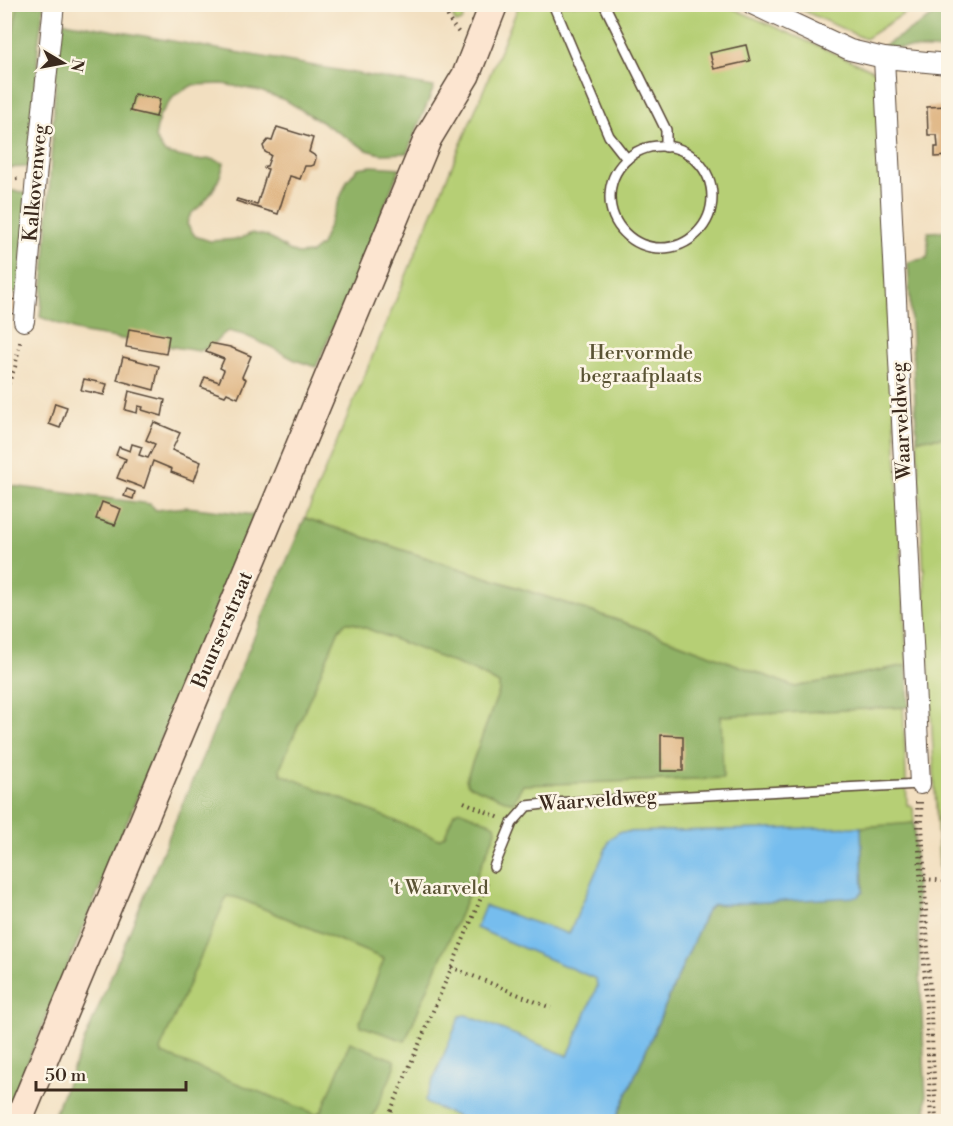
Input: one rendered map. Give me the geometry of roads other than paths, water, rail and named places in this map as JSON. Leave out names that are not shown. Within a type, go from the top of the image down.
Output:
[{"type":"main road","name":"Buurserstraat","points":[[18,1122],[428,138],[437,104],[475,4]]},
{"type":"main road","name":"Buurserstraat","points":[[428,138],[466,75],[494,4]]},
{"type":"street","name":"Kalkovenweg","points":[[24,321],[54,4]]},
{"type":"street","points":[[752,4],[850,50],[884,58],[948,64]]},
{"type":"street","name":"Waarveldweg","points":[[884,58],[920,783]]},
{"type":"lane","points":[[553,4],[609,136],[627,159]]},
{"type":"lane","points":[[604,4],[666,130],[666,147]]},
{"type":"lane","points":[[651,147],[666,147],[682,151],[697,161],[707,175],[711,192],[710,209],[704,225],[692,238],[676,246],[659,249],[642,245],[627,236],[616,223],[610,207],[610,189],[616,173],[627,159],[651,147]]},
{"type":"lane","name":"Waarveldweg","points":[[494,867],[512,823],[527,806],[553,802],[920,783]]},
{"type":"water","points":[[861,827],[863,892],[857,897],[713,905],[707,910],[615,1121],[468,1121],[427,1104],[425,1100],[460,1016],[466,1015],[568,1056],[597,987],[596,979],[476,928],[485,906],[569,934],[610,839],[619,832]]},
{"type":"park label","name":"Hervormde begraafplaats","points":[[641,364]]},
{"type":"park label","name":"'t Waarveld","points":[[439,888]]}]
